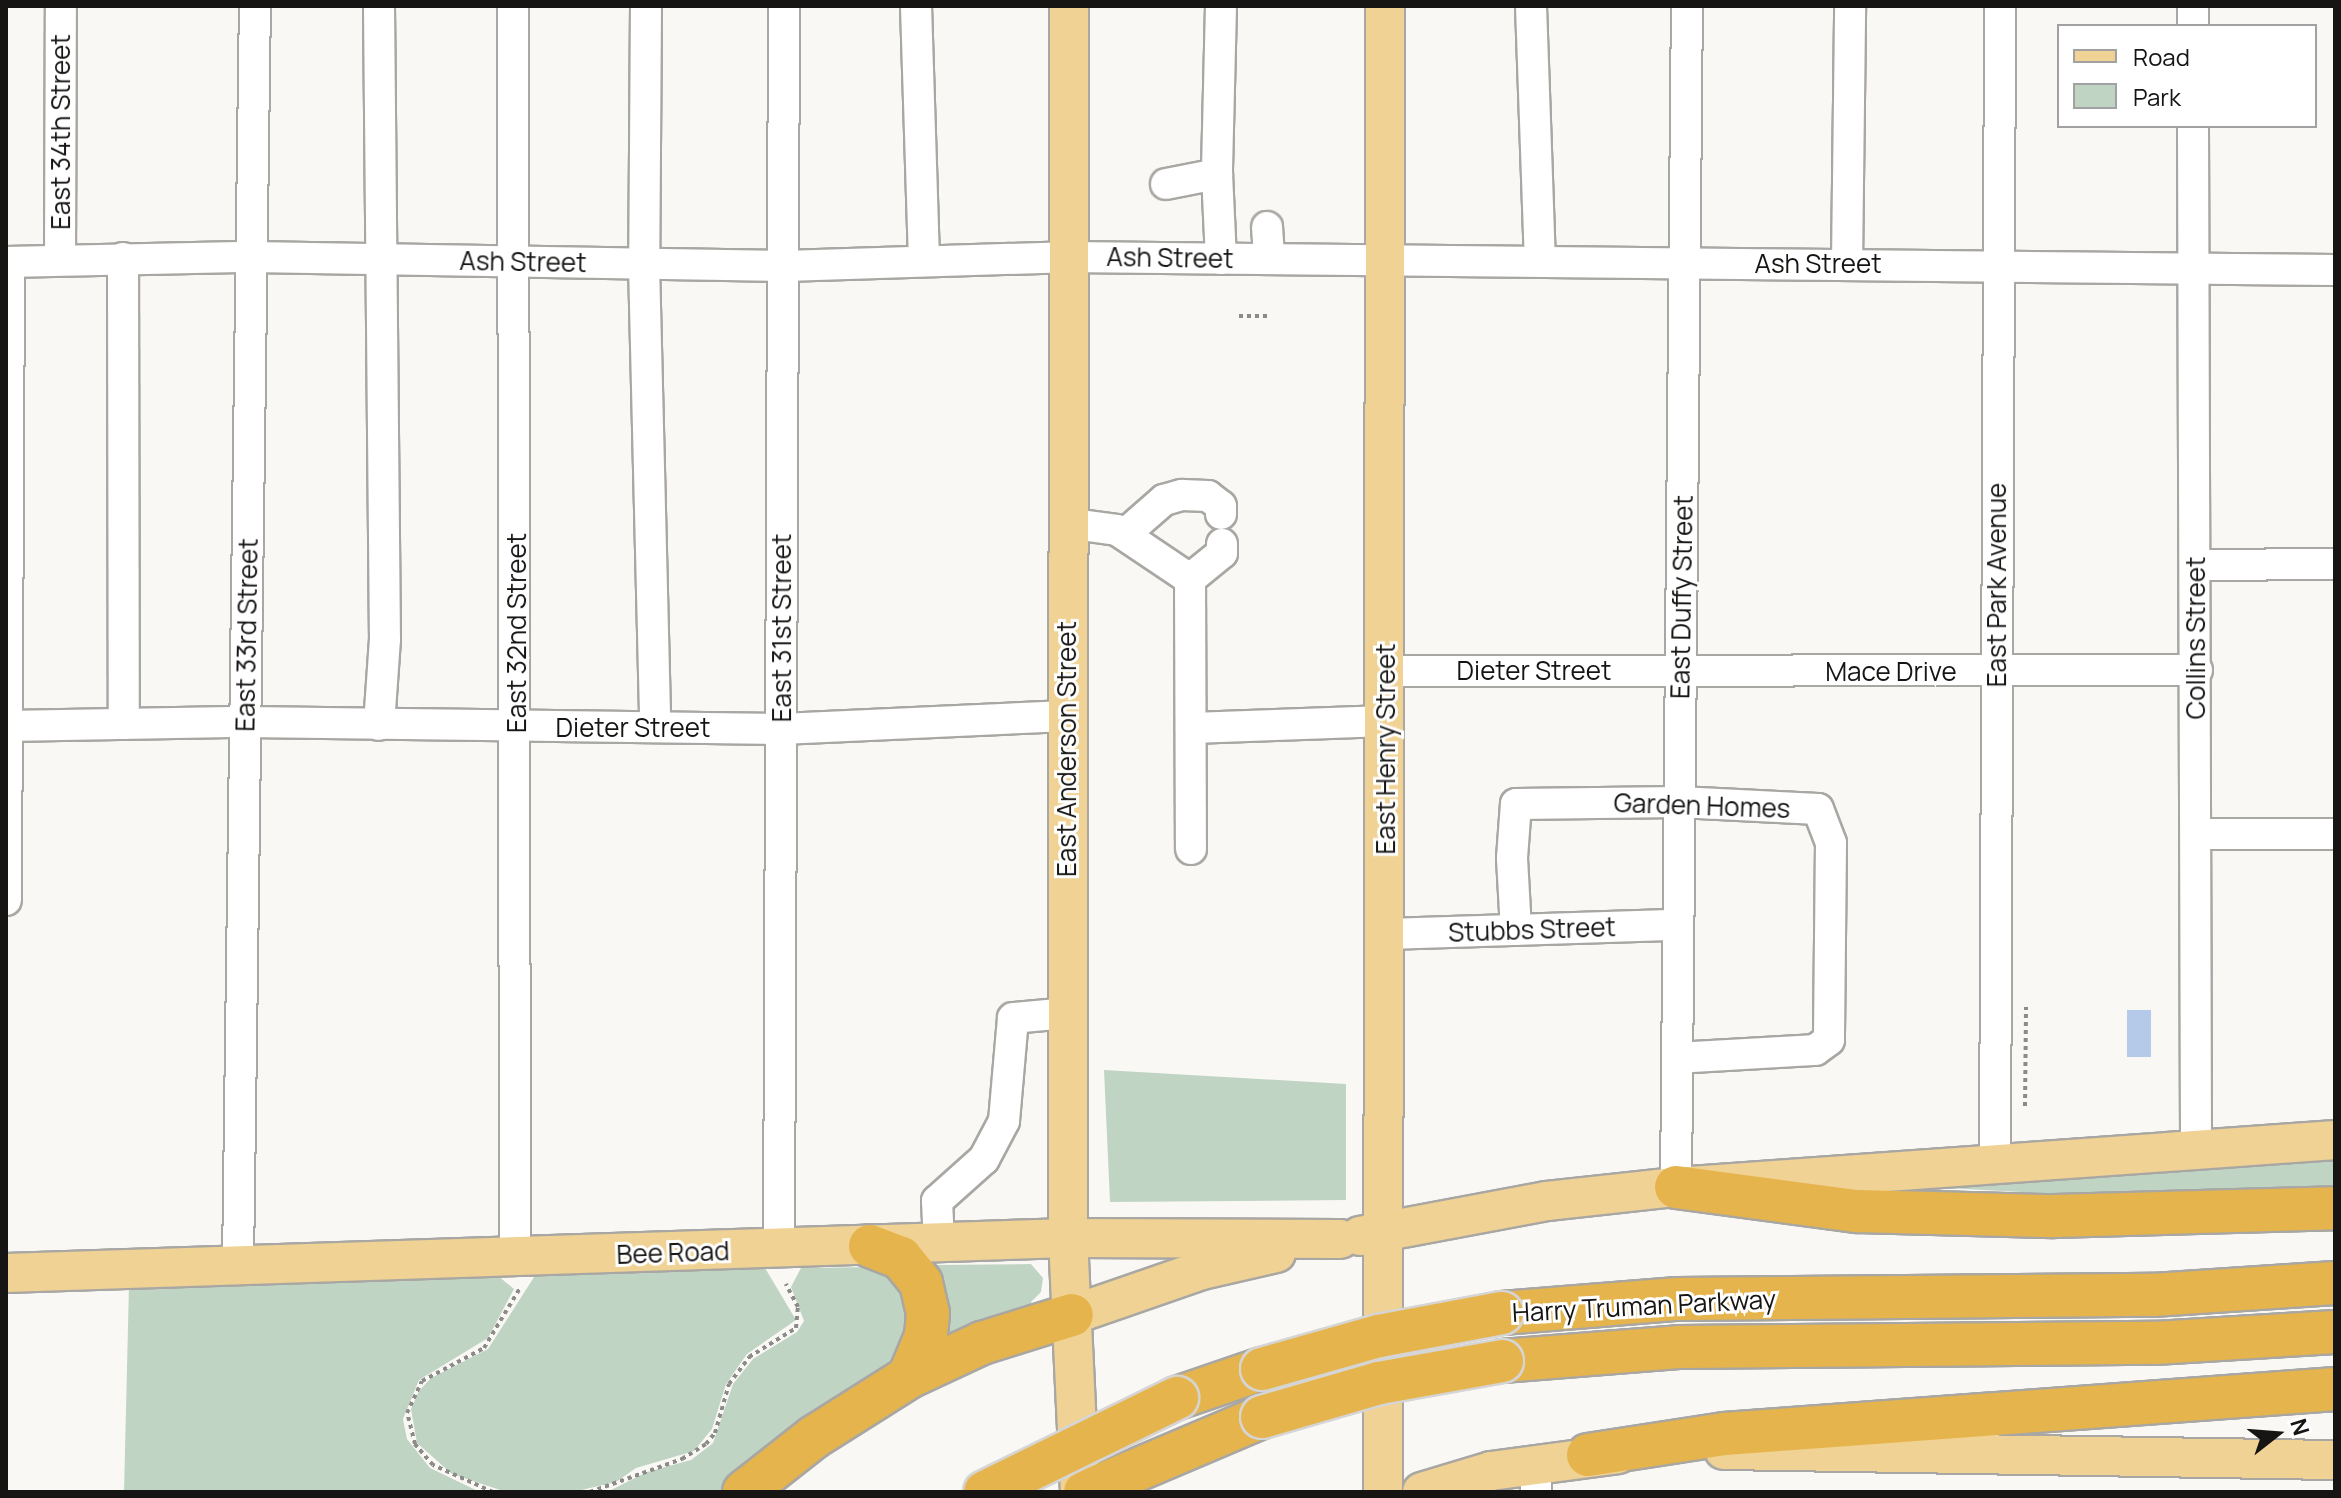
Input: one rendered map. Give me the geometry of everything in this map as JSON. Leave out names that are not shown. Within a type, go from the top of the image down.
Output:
[{"type":"highway","points":[[1676,1187],[1857,1211],[2054,1216],[2335,1208]]},
{"type":"highway","points":[[870,1246],[901,1258],[921,1283],[928,1313],[926,1336],[909,1377]]},
{"type":"highway","name":"Harry Truman Parkway","points":[[985,1492],[1177,1398],[1262,1369],[1379,1336],[1502,1313],[1677,1299],[2153,1295],[2335,1283]]},
{"type":"highway","points":[[744,1492],[814,1437],[909,1377],[982,1343],[1072,1315]]},
{"type":"highway","name":"Harry Truman Parkway","points":[[1082,1492],[1262,1417],[1379,1383],[1502,1361],[1678,1347],[2155,1343],[2335,1332]]},
{"type":"highway","points":[[1588,1455],[1724,1434],[2335,1389]]},
{"type":"main road","name":"East Anderson Street","points":[[1069,6],[1066,257],[1068,1238],[1082,1492]]},
{"type":"main road","name":"East Henry Street","points":[[1383,1492],[1386,671],[1381,259],[1385,6]]},
{"type":"main road","points":[[1072,1315],[1202,1270],[1340,1239],[1547,1201],[1676,1187],[2335,1140]]},
{"type":"main road","name":"Bee Road","points":[[6,1273],[238,1264],[517,1274],[782,1267],[870,1246],[939,1243],[1068,1238],[1340,1239]]},
{"type":"main road","points":[[1422,1492],[1536,1478],[1588,1455],[1705,1450],[2335,1460]]},
{"type":"street","name":"East 34th Street","points":[[60,258],[61,6]]},
{"type":"street","name":"East 33rd Street","points":[[238,1264],[255,6]]},
{"type":"street","points":[[379,6],[378,259],[385,639],[379,725]]},
{"type":"street","name":"East 32nd Street","points":[[513,6],[518,729],[517,1274]]},
{"type":"street","points":[[646,6],[644,264],[655,726]]},
{"type":"street","name":"East 31st Street","points":[[782,1267],[784,6]]},
{"type":"street","points":[[916,6],[924,261]]},
{"type":"street","points":[[1221,6],[1217,174],[1221,259]]},
{"type":"street","points":[[1531,6],[1540,261]]},
{"type":"street","name":"East Duffy Street","points":[[1676,1187],[1687,6]]},
{"type":"street","points":[[1847,264],[1850,6]]},
{"type":"street","name":"East Park Avenue","points":[[1995,1164],[2000,6]]},
{"type":"street","name":"Collins Street","points":[[2193,128],[2197,670],[2196,1150]]},
{"type":"street","points":[[1166,184],[1217,174]]},
{"type":"street","points":[[1267,227],[1269,259]]},
{"type":"street","name":"Ash Street","points":[[8,262],[60,258],[252,257],[785,266],[1066,257],[1998,265],[2193,271],[2335,270]]},
{"type":"street","points":[[123,258],[124,724]]},
{"type":"street","points":[[6,900],[8,262]]},
{"type":"street","points":[[1125,534],[1164,500],[1182,495],[1208,496],[1221,506],[1222,529],[1216,559],[1190,579]]},
{"type":"street","points":[[1066,523],[1125,534],[1190,579]]},
{"type":"street","points":[[2196,565],[2335,564]]},
{"type":"street","points":[[1190,579],[1191,849]]},
{"type":"street","name":"Mace Drive","points":[[1681,671],[2197,670]]},
{"type":"street","name":"Dieter Street","points":[[1386,671],[1681,671]]},
{"type":"street","name":"Dieter Street","points":[[8,726],[246,722],[518,729],[655,726],[781,729],[1067,716]]},
{"type":"street","points":[[1192,728],[1386,721]]},
{"type":"street","name":"Garden Homes","points":[[1516,930],[1516,804],[1679,802],[1818,809],[1831,843],[1829,1040],[1815,1050],[1677,1058]]},
{"type":"street","points":[[2196,834],[2335,834]]},
{"type":"street","name":"Stubbs Street","points":[[1386,934],[1678,925]]},
{"type":"street","points":[[939,1243],[937,1201],[984,1159],[1004,1121],[1013,1018],[1068,1013]]},
{"type":"path","points":[[1239,316],[1267,316]]},
{"type":"path","points":[[2025,1106],[2026,1007]]},
{"type":"path","points":[[590,1492],[682,1459],[706,1444],[720,1419],[729,1384],[749,1357],[796,1328],[798,1307],[782,1267]]},
{"type":"path","points":[[493,1492],[433,1465],[415,1444],[407,1413],[422,1381],[484,1348],[517,1274]]},
{"type":"green space","points":[[1104,1070],[1346,1084],[1346,1200],[1110,1202]]},
{"type":"green space","points":[[2335,1153],[2335,1188],[2096,1196],[1909,1186]]},
{"type":"green space","points":[[1031,1264],[1043,1278],[1041,1292],[1031,1302],[1033,1307],[938,1344],[936,1265]]},
{"type":"green space","points":[[876,1267],[902,1273],[915,1347],[855,1390],[814,1409],[720,1492],[607,1492],[647,1472],[691,1460],[713,1443],[733,1384],[753,1359],[797,1332],[804,1321],[791,1287],[801,1268]]},
{"type":"green space","points":[[765,1268],[796,1320],[747,1354],[726,1384],[712,1429],[694,1451],[636,1468],[616,1482],[573,1492],[506,1492],[452,1474],[417,1443],[411,1409],[419,1391],[431,1378],[488,1349],[536,1274]]},
{"type":"green space","points":[[497,1275],[514,1289],[488,1338],[419,1380],[403,1419],[407,1439],[430,1468],[480,1492],[124,1492],[129,1284]]},
{"type":"water","points":[[2127,1010],[2151,1010],[2151,1057],[2127,1057]]}]
